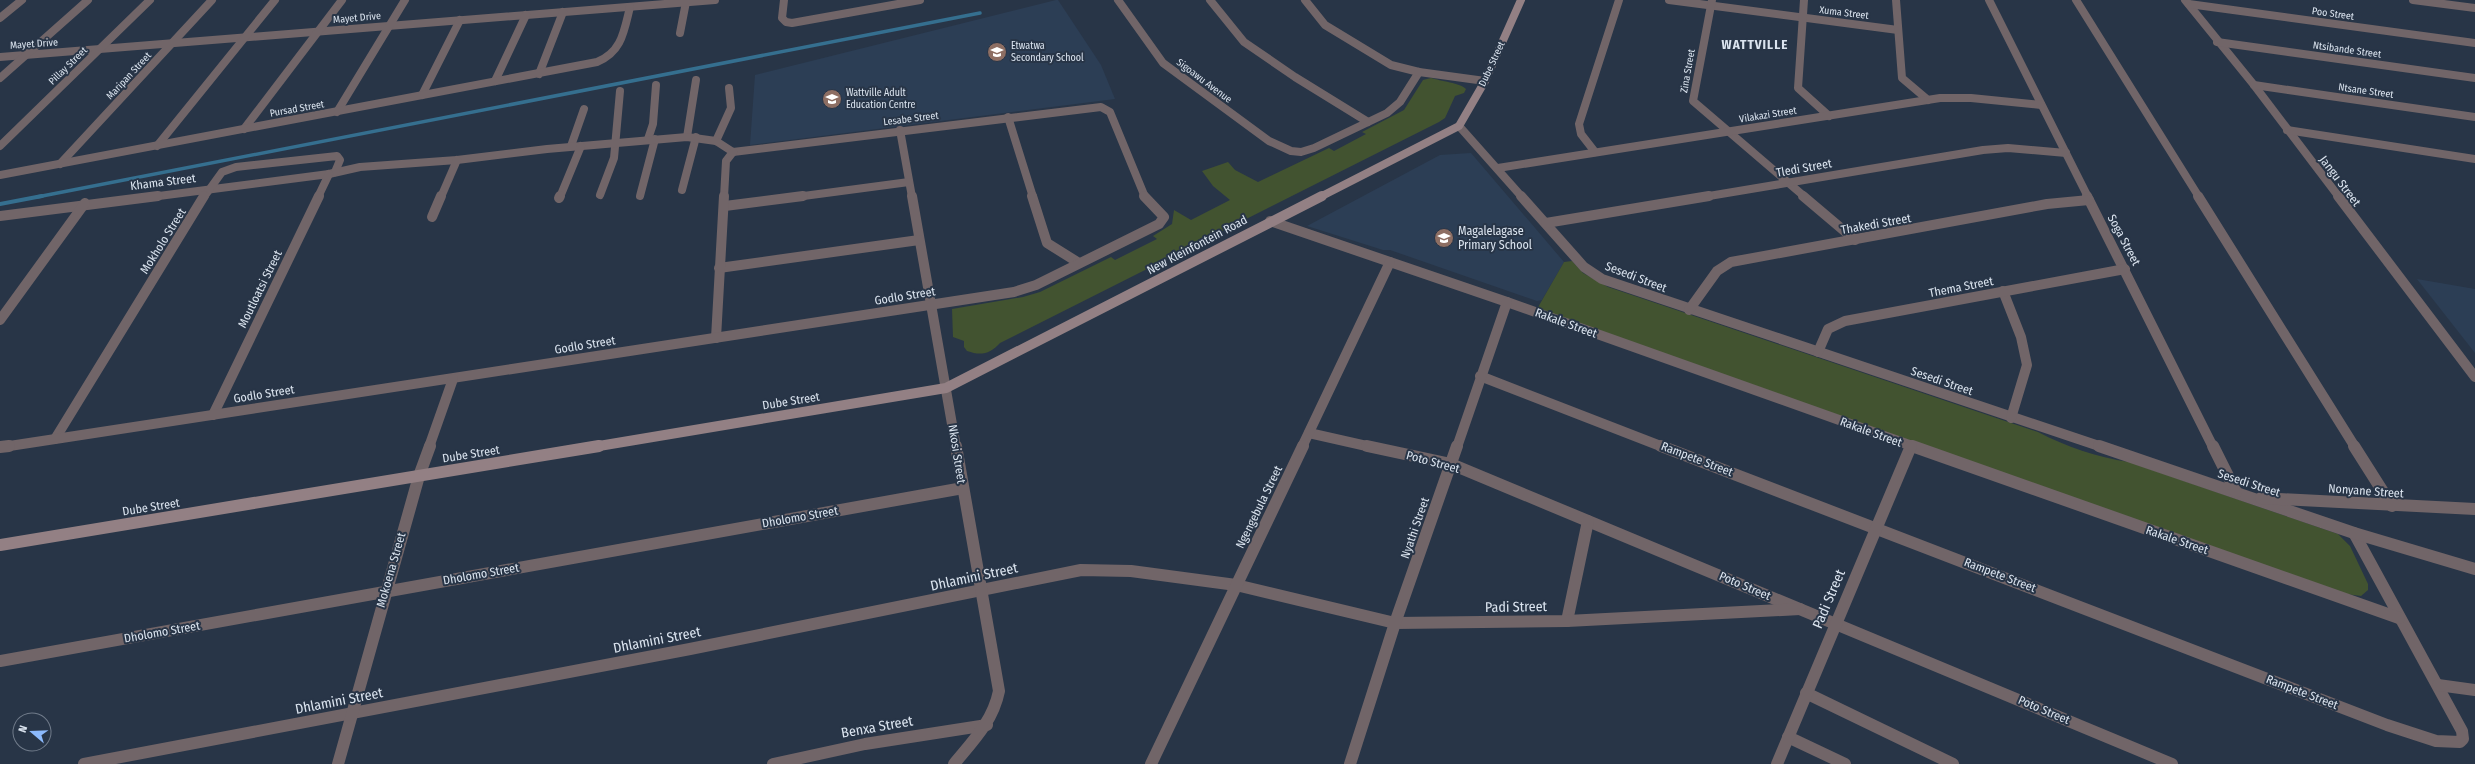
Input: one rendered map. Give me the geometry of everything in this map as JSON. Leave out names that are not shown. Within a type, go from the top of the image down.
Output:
[{"type":"street","points":[[0,18],[22,0]]},
{"type":"street","points":[[0,78],[88,0]]},
{"type":"street","name":"Pillay Street","points":[[0,146],[150,0]]},
{"type":"street","name":"Maripan Street","points":[[60,164],[212,0]]},
{"type":"street","points":[[157,146],[276,0]]},
{"type":"street","points":[[244,129],[342,0]]},
{"type":"street","points":[[337,112],[405,0]]},
{"type":"street","name":"Mayet Drive","points":[[0,57],[715,0]]},
{"type":"street","points":[[784,0],[782,18],[786,22],[792,23],[920,0]]},
{"type":"street","name":"Sigoawu Avenue","points":[[1118,0],[1163,63],[1269,141],[1286,150],[1300,152],[1314,148],[1368,122]]},
{"type":"street","points":[[1210,0],[1244,42],[1295,77],[1368,122],[1395,108],[1419,72]]},
{"type":"street","points":[[1305,0],[1325,24],[1391,65],[1419,72],[1485,81]]},
{"type":"street","name":"Dube Street","points":[[1459,126],[1485,81],[1521,0]]},
{"type":"street","points":[[1595,152],[1581,134],[1579,124],[1619,0]]},
{"type":"street","name":"Xuma Street","points":[[1669,0],[1711,3],[1802,18],[1898,30]]},
{"type":"street","points":[[1804,0],[1798,88],[1829,116]]},
{"type":"street","points":[[1896,0],[1902,80],[1928,100]]},
{"type":"street","name":"Soga Street","points":[[1989,0],[2236,492]]},
{"type":"street","points":[[2076,0],[2392,506]]},
{"type":"street","points":[[2413,0],[2475,8]]},
{"type":"street","points":[[680,33],[686,2]]},
{"type":"street","name":"Jangu Street","points":[[2187,2],[2217,42],[2254,84],[2287,130],[2475,377]]},
{"type":"street","name":"Poo Street","points":[[2187,2],[2475,43]]},
{"type":"street","name":"Zina Street","points":[[1711,3],[1693,98],[1695,104],[1855,240]]},
{"type":"street","name":"Pursad Street","points":[[0,175],[495,81],[539,74],[605,60],[616,51],[630,7]]},
{"type":"street","points":[[539,74],[563,12]]},
{"type":"street","points":[[495,81],[526,15]]},
{"type":"street","points":[[422,95],[460,20]]},
{"type":"street","name":"Ntsibande Street","points":[[2217,42],[2475,78]]},
{"type":"street","points":[[682,190],[691,137],[696,80]]},
{"type":"street","name":"Ntsane Street","points":[[2254,84],[2475,117]]},
{"type":"street","points":[[640,196],[652,139],[656,85]]},
{"type":"street","points":[[716,338],[719,268],[725,206],[726,161],[733,152],[716,141],[731,108],[730,88]]},
{"type":"street","points":[[600,195],[614,158],[616,146],[614,143],[620,91]]},
{"type":"street","name":"Vilakazi Street","points":[[1498,168],[1928,100],[1958,97],[2041,105]]},
{"type":"street","name":"Lesabe Street","points":[[733,152],[1092,107],[1105,108],[1110,112],[1146,200],[1163,214],[1162,220],[1159,224]]},
{"type":"street","points":[[571,146],[584,109]]},
{"type":"street","points":[[1008,117],[1047,243],[1079,263]]},
{"type":"street","name":"Sesedi Street","points":[[1459,126],[1498,168],[1584,267],[1602,279],[1688,310],[2255,498],[2354,533],[2475,569]]},
{"type":"street","name":"New Kleinfontein Road","points":[[946,388],[1270,220],[1459,126]]},
{"type":"street","name":"Nkosi Street","points":[[900,130],[999,691],[996,709],[987,725],[954,764]]},
{"type":"street","points":[[2287,130],[2475,160]]},
{"type":"street","name":"Khama Street","points":[[0,216],[85,203],[332,173],[360,167],[457,160],[571,146],[652,139],[691,137],[716,141]]},
{"type":"street","points":[[559,198],[581,146]]},
{"type":"street","name":"Tledi Street","points":[[1546,223],[1989,149],[2008,148],[2066,153]]},
{"type":"street","name":"Mokholo Street","points":[[55,439],[209,188],[222,172],[236,167],[337,156],[340,160],[332,173]]},
{"type":"street","points":[[432,217],[457,160]]},
{"type":"street","name":"Moutloatsi Street","points":[[213,415],[332,173]]},
{"type":"street","points":[[725,206],[909,182]]},
{"type":"street","name":"Thakedi Street","points":[[1688,310],[1717,271],[1731,262],[2047,204],[2089,200]]},
{"type":"street","points":[[0,320],[85,203]]},
{"type":"street","name":"Rakale Street","points":[[1270,220],[1507,302],[2399,618]]},
{"type":"street","name":"Godlo Street","points":[[0,448],[452,380],[1022,290],[1159,224]]},
{"type":"street","points":[[719,268],[919,240]]},
{"type":"street","name":"Ngengebula Street","points":[[1151,764],[1390,262]]},
{"type":"street","name":"Thema Street","points":[[1818,352],[1828,329],[1845,321],[2125,269]]},
{"type":"street","points":[[2003,291],[2021,337],[2027,365],[2010,418]]},
{"type":"street","name":"Nyathi Street","points":[[1350,764],[1395,623],[1507,302]]},
{"type":"street","name":"Rampete Street","points":[[1480,376],[2387,725],[2436,741],[2460,742],[2463,739],[2462,730],[2438,685]]},
{"type":"street","name":"Mokoena Street","points":[[338,764],[385,591],[419,476],[452,380]]},
{"type":"street","name":"Dube Street","points":[[0,545],[946,388]]},
{"type":"street","name":"Poto Street","points":[[1309,433],[1451,464],[1800,609],[1835,622],[2172,764]]},
{"type":"street","name":"Padi Street","points":[[1777,764],[1875,527],[1911,446]]},
{"type":"street","name":"Dholomo Street","points":[[0,661],[963,488]]},
{"type":"street","name":"Nonyane Street","points":[[2255,498],[2288,498],[2392,506],[2475,509]]},
{"type":"street","points":[[1567,621],[1588,521]]},
{"type":"street","points":[[2354,533],[2399,618],[2438,685],[2475,690]]},
{"type":"street","name":"Dhlamini Street","points":[[84,764],[351,714],[982,591],[1081,570],[1105,569],[1176,575],[1236,584]]},
{"type":"street","name":"Padi Street","points":[[1236,584],[1395,623],[1567,621],[1800,609]]},
{"type":"street","points":[[1806,693],[1953,764]]},
{"type":"street","name":"Benxa Street","points":[[773,764],[866,744],[987,725]]},
{"type":"street","points":[[1788,737],[1845,764]]},
{"type":"shaded area","points":[[1058,0],[1101,65],[1115,99],[750,145],[755,75]]},
{"type":"shaded area","name":"Magalelagase Primary School","points":[[1471,153],[1564,262],[1542,300],[1537,301],[1390,250],[1383,250],[1307,226],[1440,155]]},
{"type":"shaded area","points":[[2417,279],[2475,289],[2475,353]]},
{"type":"green space","points":[[1431,78],[1455,84],[1466,89],[1464,93],[1455,96],[1445,118],[1439,122],[1000,343],[989,352],[981,354],[967,351],[964,347],[964,341],[953,337],[952,309],[1023,297],[1040,292],[1111,257],[1115,260],[1157,239],[1153,236],[1172,224],[1174,210],[1191,220],[1230,200],[1213,186],[1202,171],[1228,162],[1235,170],[1258,182],[1329,148],[1334,151],[1366,134],[1362,132],[1404,110],[1423,80]]},
{"type":"green space","points":[[1572,261],[1583,273],[1608,287],[2038,432],[2082,451],[2129,462],[2338,534],[2350,546],[2368,584],[2368,590],[2361,596],[2346,594],[1537,309],[1564,262]]},
{"type":"waterway","points":[[37,197],[980,13]]},
{"type":"waterway","points":[[0,204],[42,196]]},
{"type":"place","name":"Etwatwa Secondary School","points":[[997,52]]},
{"type":"place","name":"Wattville Adult Education Centre","points":[[832,99]]},
{"type":"place","name":"Magalelagase Primary School","points":[[1444,238]]},
{"type":"district","name":"WATTVILLE","points":[[1755,44]]}]
